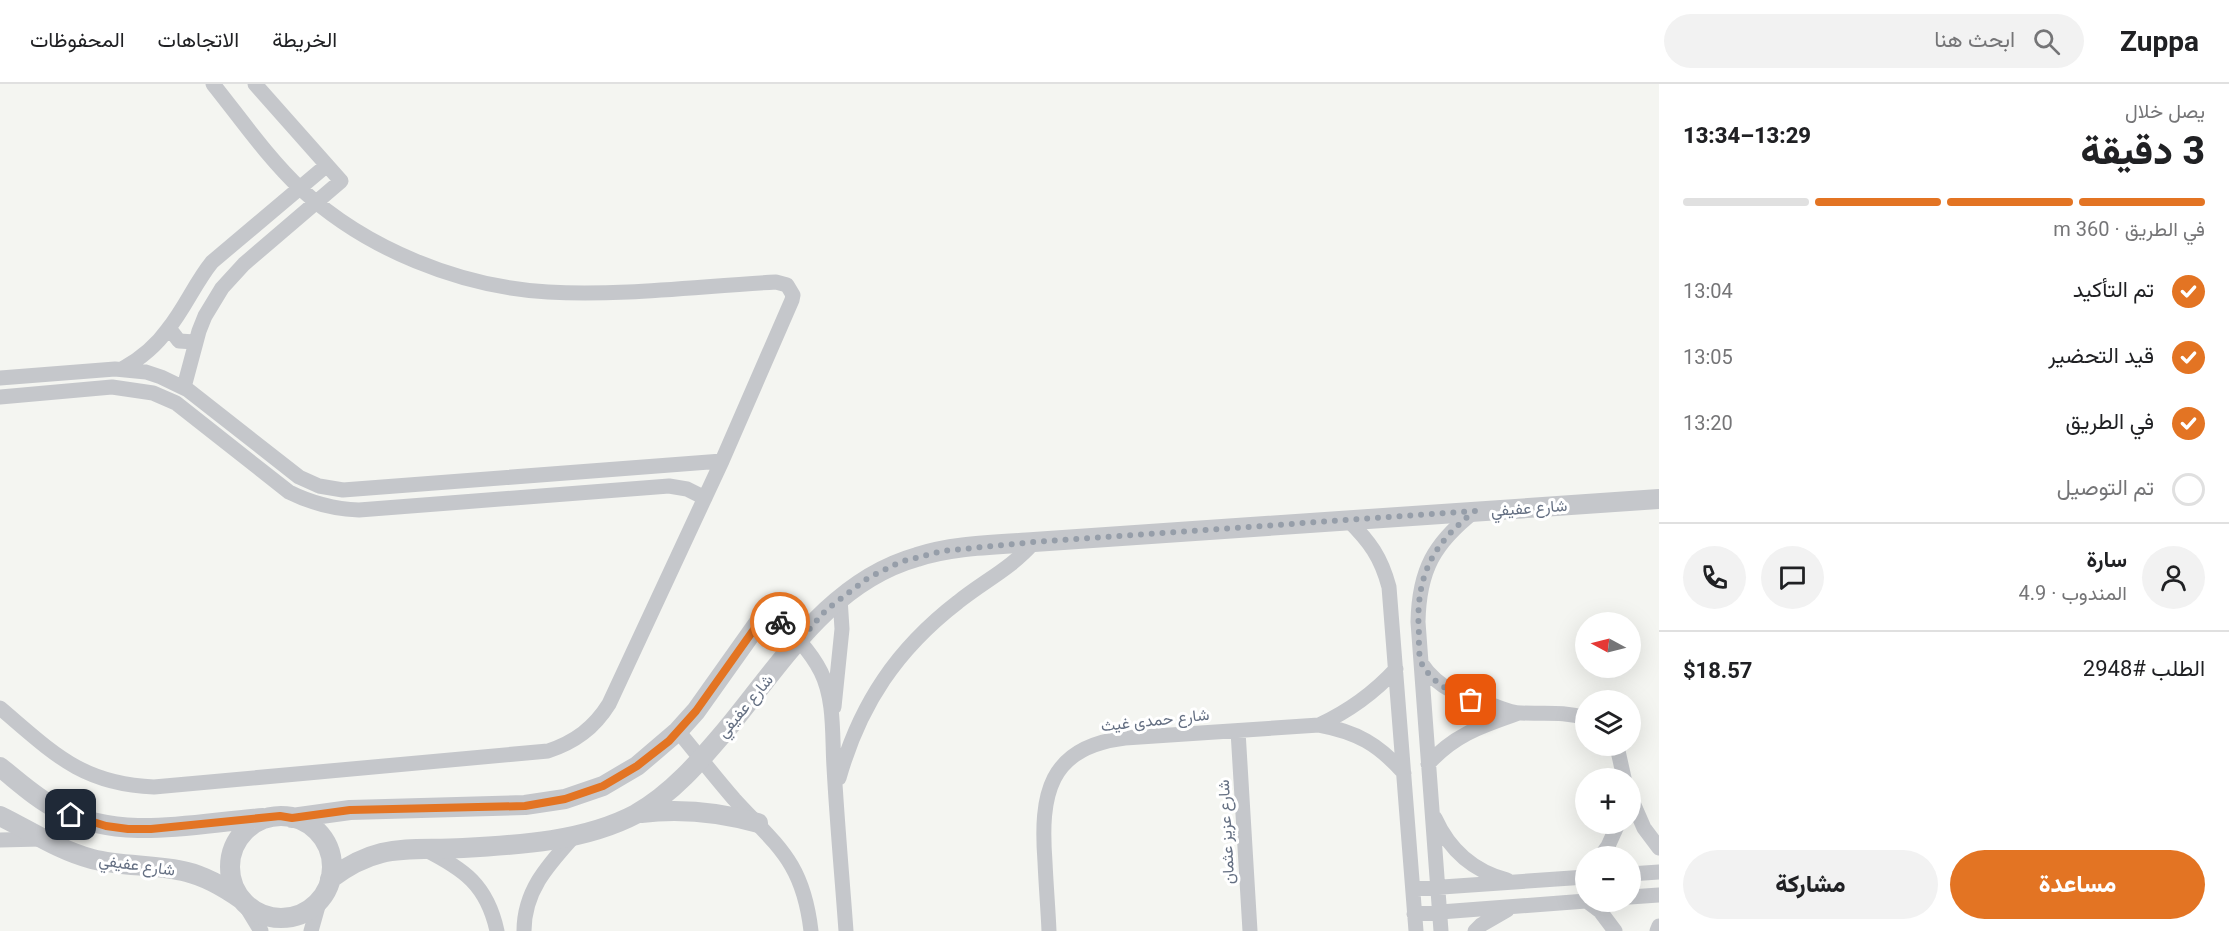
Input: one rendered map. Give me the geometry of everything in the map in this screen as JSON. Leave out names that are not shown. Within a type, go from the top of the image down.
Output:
[{"type":"street","points":[[0,708],[71,765],[100,779],[136,787],[548,751],[572,742],[593,726],[609,704],[722,461],[790,306],[793,295],[787,285],[776,282],[572,293],[494,285],[443,271],[391,249],[347,224],[316,202],[281,169],[213,84]]},
{"type":"street","points":[[184,387],[195,342],[213,301],[233,275],[341,181],[255,84]]},
{"type":"street","points":[[122,369],[148,351],[169,328],[195,284],[212,262],[327,165]]},
{"type":"street","points":[[169,328],[179,341],[195,342]]},
{"type":"street","points":[[0,378],[122,369],[161,376],[184,387],[299,477],[330,488],[358,491],[722,461]]},
{"type":"street","points":[[0,396],[112,387],[153,393],[176,403],[289,492],[321,505],[359,510],[661,486],[687,489],[705,498]]},
{"type":"street","points":[[687,489],[689,464]]},
{"type":"street","points":[[358,491],[359,510]]},
{"type":"street","name":"شارع عفيفي","points":[[330,879],[363,857],[382,851],[498,846],[575,835],[636,814],[671,789],[702,759],[816,620],[840,598],[868,578],[916,557],[954,549],[1034,542],[1659,499]]},
{"type":"street","points":[[1441,931],[1421,663],[1419,596],[1425,571],[1437,547],[1454,527],[1475,511]]},
{"type":"street","points":[[1348,520],[1376,551],[1389,587],[1416,931]]},
{"type":"street","points":[[835,790],[848,745],[863,714],[893,665],[923,630],[959,601],[1005,570],[1034,542]]},
{"type":"street","points":[[832,722],[842,629],[840,598]]},
{"type":"street","points":[[261,931],[231,879],[231,856],[241,836],[249,828],[269,818],[292,818],[350,810],[525,806],[565,799],[603,786],[637,766],[678,731],[696,711],[767,611],[799,641],[821,673],[826,686],[832,722],[846,931]]},
{"type":"street","points":[[1421,663],[1437,683],[1458,695],[1519,713],[1557,712],[1575,715]]},
{"type":"street","name":"شارع حمدى غيث","points":[[1319,725],[1361,702],[1396,669]]},
{"type":"street","points":[[1428,764],[1440,751],[1468,732],[1519,713]]},
{"type":"street","name":"شارع حمدى غيث","points":[[1049,931],[1043,832],[1044,809],[1048,790],[1058,770],[1081,750],[1106,740],[1319,725],[1344,730],[1367,740],[1387,754],[1404,773]]},
{"type":"street","points":[[678,731],[729,792],[774,840],[794,867],[808,907],[811,931]]},
{"type":"street","name":"شارع عزيز عثمان","points":[[1238,731],[1250,931]]},
{"type":"street","name":"شارع عفيفي","points":[[0,766],[34,794],[58,809],[83,820],[106,826],[151,829],[269,818]]},
{"type":"street","points":[[636,814],[684,810],[732,816],[758,823]]},
{"type":"street","points":[[1432,810],[1441,832],[1464,858],[1493,876],[1515,882]]},
{"type":"street","name":"شارع عفيفي","points":[[0,816],[66,851],[118,864],[187,872],[206,878],[243,901]]},
{"type":"street","points":[[292,818],[312,828],[326,845],[330,856],[330,879],[320,899],[311,931]]},
{"type":"street","points":[[1641,821],[1659,848]]},
{"type":"street","points":[[524,931],[528,899],[537,880],[575,835]]},
{"type":"street","points":[[0,840],[41,839]]},
{"type":"street","points":[[421,848],[450,862],[469,876],[483,892],[493,912],[498,931]]},
{"type":"street","points":[[1641,873],[1659,872]]},
{"type":"street","points":[[1413,889],[1575,877]]},
{"type":"street","points":[[1641,896],[1659,895]]},
{"type":"street","points":[[243,901],[254,911],[265,916],[289,918],[306,911],[320,899]]},
{"type":"street","points":[[1414,914],[1575,902]]},
{"type":"street","points":[[1475,931],[1500,913],[1522,906]]},
{"type":"street","points":[[1601,912],[1615,931]]},
{"type":"street","points":[[1657,931],[1659,926]]},
{"type":"way so far","points":[[780,622],[799,641],[826,610],[868,578],[900,562],[954,549],[1475,511],[1454,527],[1437,547],[1425,571],[1419,596],[1418,622],[1421,663],[1428,674],[1437,683],[1471,700]]},
{"type":"route","points":[[71,815],[106,826],[151,829],[280,816],[292,818],[350,810],[525,806],[565,799],[603,786],[637,766],[669,741],[696,711],[767,611],[780,622]]}]
